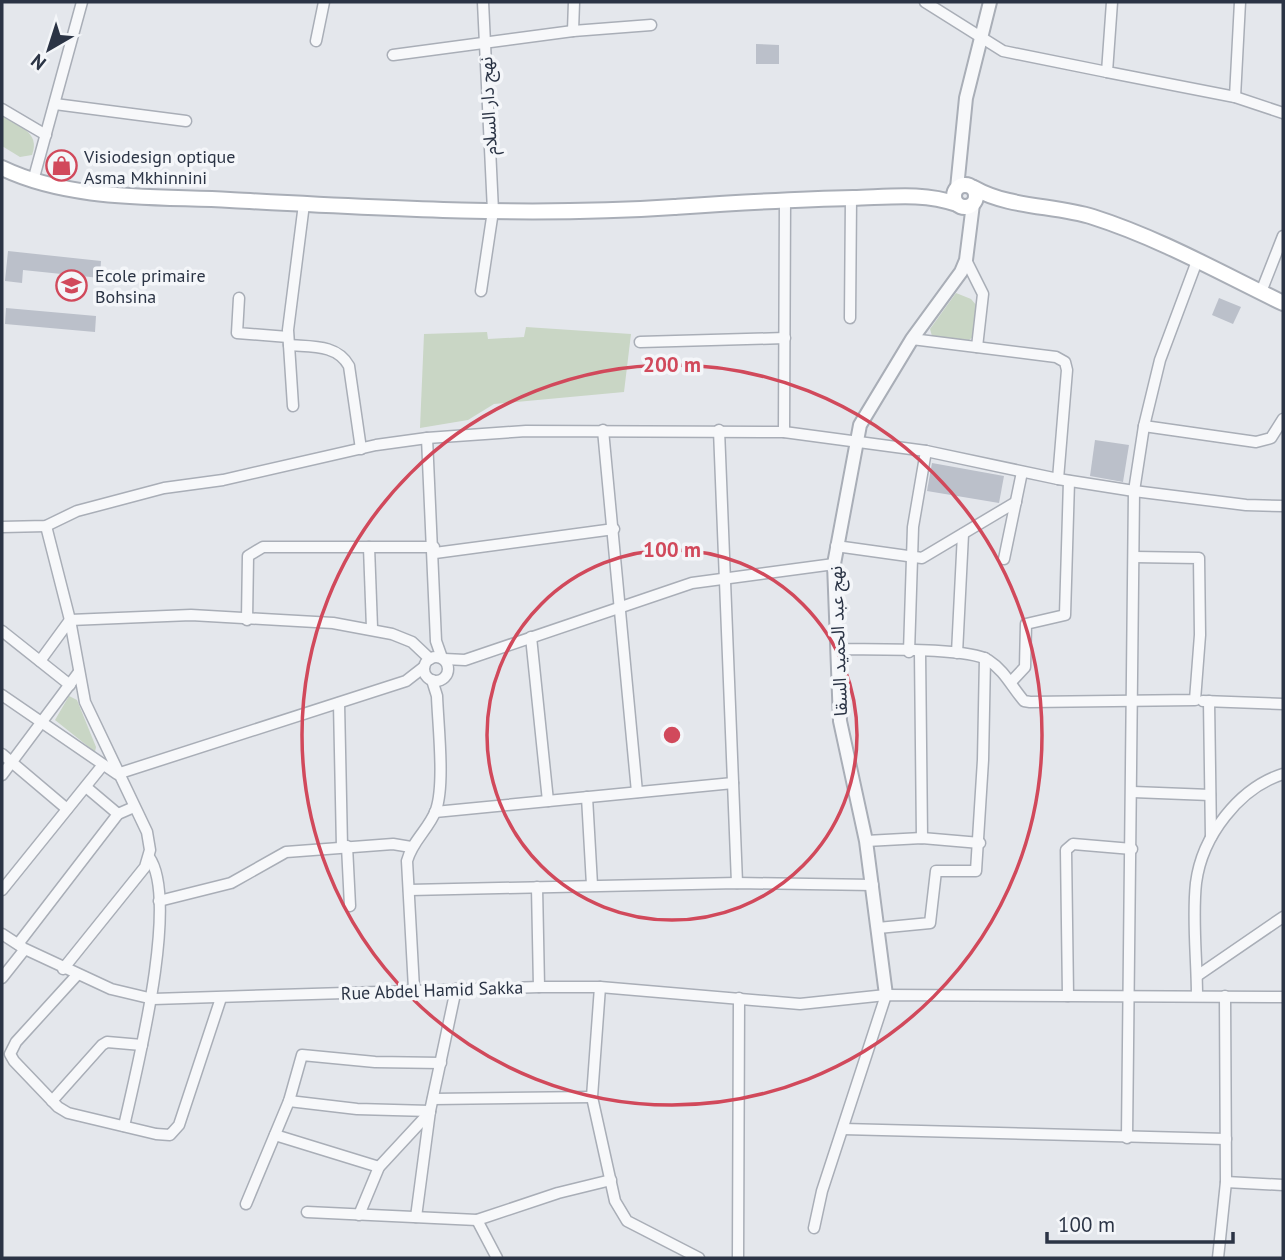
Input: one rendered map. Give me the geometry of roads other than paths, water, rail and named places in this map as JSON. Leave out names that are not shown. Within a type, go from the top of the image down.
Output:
[{"type":"main road","points":[[2,168],[33,181],[73,190],[304,204],[493,211],[670,207],[785,199],[910,196],[933,197],[963,205],[1008,200]]},
{"type":"main road","points":[[963,205],[977,194],[967,187]]},
{"type":"main road","points":[[963,205],[954,195],[967,187]]},
{"type":"main road","points":[[910,196],[967,187],[1008,200],[1090,216],[1197,261],[1283,303]]},
{"type":"street","points":[[33,181],[82,2]]},
{"type":"street","points":[[316,41],[324,2]]},
{"type":"street","name":"نهج دار السلام","points":[[481,291],[493,211],[483,2]]},
{"type":"street","points":[[573,31],[574,2]]},
{"type":"street","points":[[925,2],[1003,51],[1235,97],[1283,113]]},
{"type":"street","points":[[967,187],[962,158],[966,98],[990,2]]},
{"type":"street","points":[[1107,72],[1112,2]]},
{"type":"street","points":[[1235,97],[1240,2]]},
{"type":"street","points":[[393,54],[573,31],[651,25]]},
{"type":"street","points":[[55,104],[186,121]]},
{"type":"street","points":[[2,109],[47,135]]},
{"type":"street","points":[[850,318],[851,198]]},
{"type":"street","points":[[785,199],[785,432]]},
{"type":"street","points":[[293,406],[289,341],[304,204]]},
{"type":"street","points":[[963,205],[968,234],[966,260],[983,293],[977,347]]},
{"type":"street","points":[[1261,292],[1283,236]]},
{"type":"street","name":"نهج عبد الحميد السقا","points":[[886,995],[866,841],[840,721],[834,564],[856,439],[866,412],[912,338],[966,260]]},
{"type":"street","points":[[1127,1138],[1133,792],[1131,701],[1134,491],[1144,426],[1168,333],[1197,261]]},
{"type":"street","points":[[239,298],[237,333],[336,350],[343,355],[349,366],[361,449]]},
{"type":"street","points":[[640,342],[785,338]]},
{"type":"street","points":[[912,338],[1056,357],[1065,362],[1067,370],[1058,479]]},
{"type":"street","points":[[1144,426],[1256,442],[1271,438],[1283,419]]},
{"type":"street","points":[[2,527],[46,526],[77,511],[164,488],[223,480],[361,449],[428,438],[485,433],[603,430],[785,432],[856,439],[1069,481],[1246,505],[1283,506]]},
{"type":"street","points":[[603,430],[637,792]]},
{"type":"street","points":[[719,430],[737,883]]},
{"type":"street","points":[[414,989],[407,861],[411,847],[435,812],[439,800],[437,696],[431,680],[436,641],[428,438]]},
{"type":"street","points":[[922,838],[911,558],[926,451]]},
{"type":"street","points":[[1004,559],[1022,471]]},
{"type":"street","points":[[1011,682],[1025,667],[1026,624],[1065,615],[1069,481]]},
{"type":"street","points":[[836,546],[922,558],[1016,502]]},
{"type":"street","points":[[46,526],[94,728],[146,832],[149,857],[160,884],[153,999],[124,1126]]},
{"type":"street","points":[[247,620],[247,555],[263,547],[434,550],[614,529]]},
{"type":"street","points":[[957,653],[963,534]]},
{"type":"street","points":[[369,547],[372,628]]},
{"type":"street","points":[[1134,557],[1199,558],[1200,635],[1195,700]]},
{"type":"street","points":[[406,681],[434,660],[465,660],[674,588],[725,576],[834,564]]},
{"type":"street","points":[[69,620],[191,615],[333,623],[372,628],[412,642],[434,660],[448,666],[437,696]]},
{"type":"street","points":[[40,661],[69,620]]},
{"type":"street","points":[[2,631],[70,685]]},
{"type":"street","points":[[531,637],[548,801]]},
{"type":"street","points":[[837,649],[957,653],[985,658],[1011,682],[1024,701],[1195,700],[1283,704]]},
{"type":"street","points":[[878,928],[932,921],[936,871],[973,874],[978,867],[985,658]]},
{"type":"street","points":[[2,695],[117,774],[406,681],[445,677],[465,660]]},
{"type":"street","points":[[2,775],[79,672]]},
{"type":"street","points":[[1197,996],[1196,881],[1211,837],[1209,701]]},
{"type":"street","points":[[339,703],[350,906]]},
{"type":"street","points":[[2,754],[67,809]]},
{"type":"street","points":[[2,890],[102,766]]},
{"type":"street","points":[[1211,837],[1246,794],[1283,774]]},
{"type":"street","points":[[435,812],[733,783]]},
{"type":"street","points":[[86,787],[118,814]]},
{"type":"street","points":[[1133,792],[1210,795]]},
{"type":"street","points":[[587,797],[592,885]]},
{"type":"street","points":[[2,978],[21,946],[118,814],[134,807]]},
{"type":"street","points":[[866,841],[922,838],[980,843]]},
{"type":"street","points":[[159,901],[231,884],[286,852],[393,844],[411,847]]},
{"type":"street","points":[[1068,996],[1066,850],[1073,844],[1132,849]]},
{"type":"street","points":[[63,969],[139,875],[149,857]]},
{"type":"street","points":[[409,890],[737,883],[873,885]]},
{"type":"street","points":[[537,887],[539,987]]},
{"type":"street","points":[[1197,976],[1283,917]]},
{"type":"street","name":"Rue Abdel Hamid Sakka","points":[[2,934],[63,969],[111,989],[153,999],[539,987],[600,987],[800,1004],[886,995],[1283,997]]},
{"type":"street","points":[[2,1063],[16,1042],[77,975]]},
{"type":"street","points":[[600,987],[592,1097],[619,1212],[627,1221],[699,1258]]},
{"type":"street","points":[[416,1217],[430,1111],[456,989]]},
{"type":"street","points":[[814,1228],[822,1191],[886,995]]},
{"type":"street","points":[[1218,1258],[1226,1182],[1225,996]]},
{"type":"street","points":[[10,1054],[52,1101],[74,1115],[165,1135],[177,1129],[221,998]]},
{"type":"street","points":[[738,1258],[739,998]]},
{"type":"street","points":[[52,1101],[102,1045],[107,1042],[142,1045]]},
{"type":"street","points":[[246,1204],[289,1101],[302,1055],[375,1062],[441,1063]]},
{"type":"street","points":[[433,1099],[592,1097]]},
{"type":"street","points":[[289,1101],[357,1109],[430,1111]]},
{"type":"street","points":[[359,1215],[379,1167],[430,1111]]},
{"type":"street","points":[[843,1129],[1226,1139]]},
{"type":"street","points":[[275,1135],[379,1167]]},
{"type":"street","points":[[307,1212],[477,1220],[558,1193],[611,1181]]},
{"type":"street","points":[[1226,1182],[1283,1185]]},
{"type":"street","points":[[477,1220],[498,1258]]},
{"type":"place","name":"Visiodesign optique Asma Mkhinnini","points":[[61,166]]},
{"type":"place","name":"Ecole primaire Bohsina","points":[[72,285]]}]
